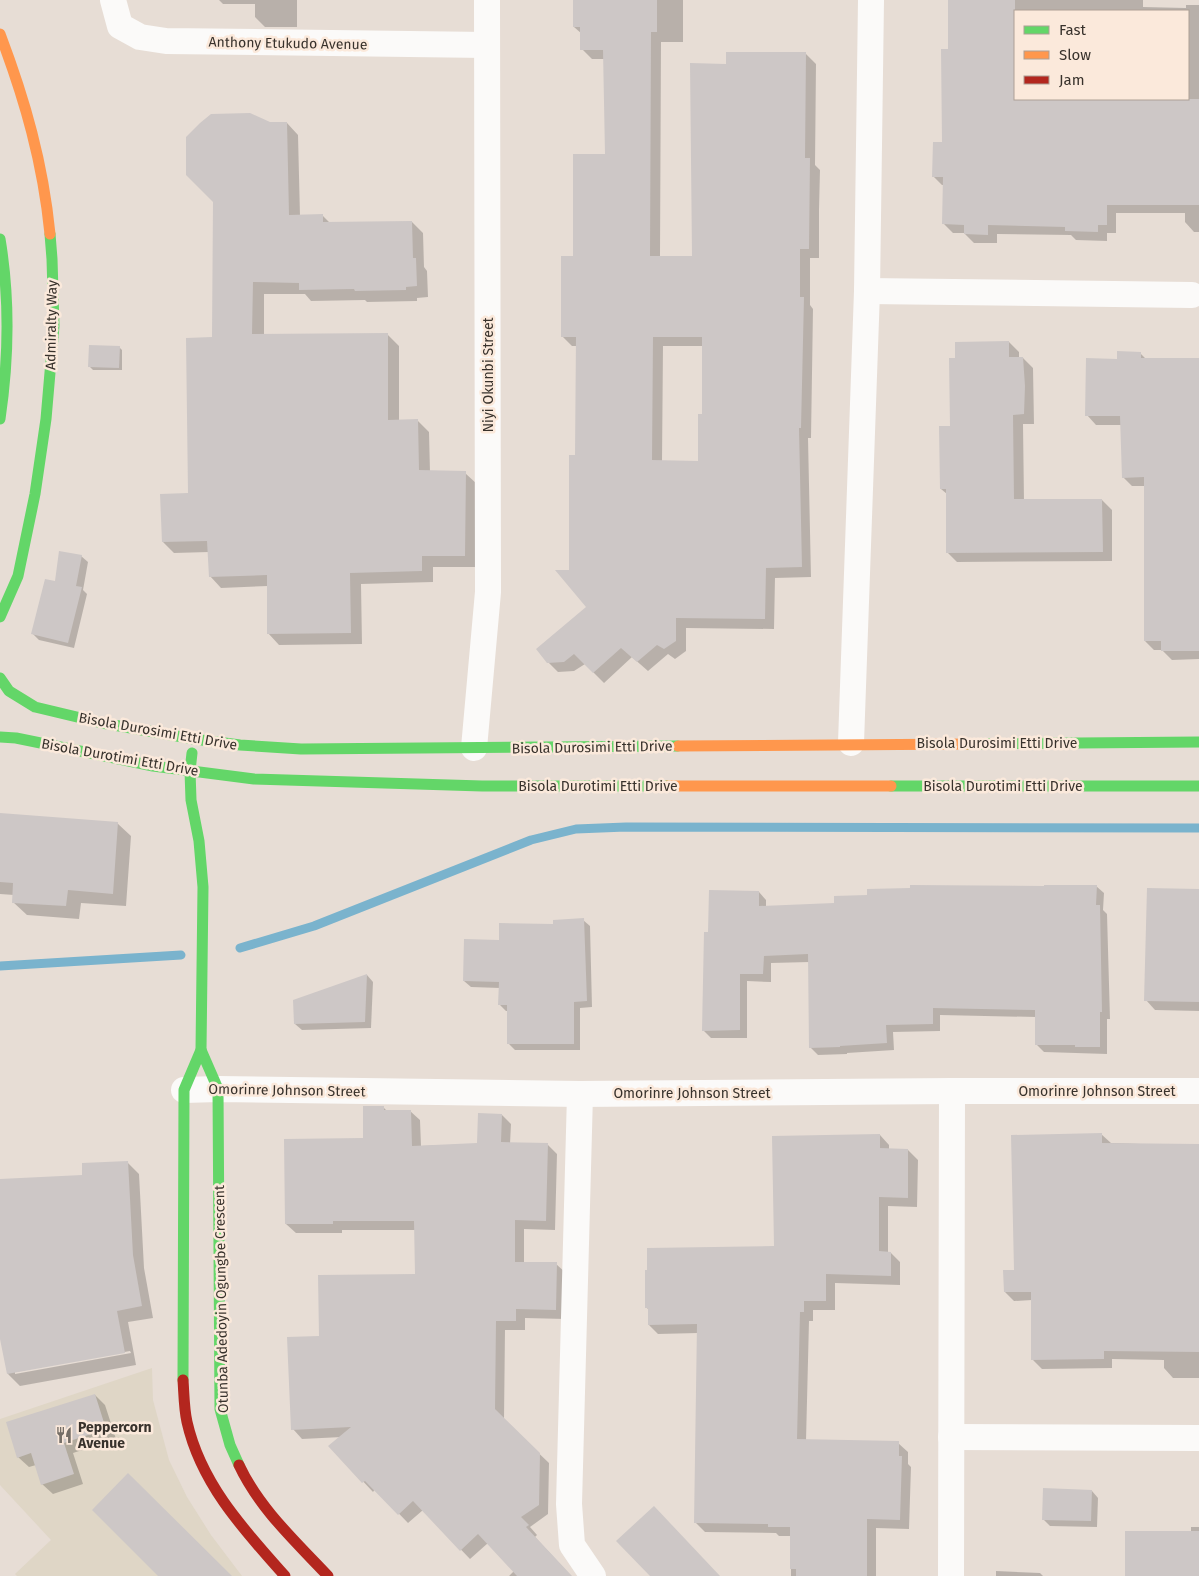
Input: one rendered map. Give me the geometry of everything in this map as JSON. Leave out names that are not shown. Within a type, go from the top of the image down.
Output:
[{"type":"main road","name":"Admiralty Way","points":[[0,34],[15,73],[34,136],[47,205],[52,260],[54,338],[36,494],[18,576],[0,618]]},
{"type":"main road","points":[[0,239],[5,266],[9,331],[0,420]]},
{"type":"main road","name":"Bisola Durosimi Etti Drive","points":[[0,678],[9,691],[36,707],[102,723],[194,739],[240,745],[301,749],[1199,742]]},
{"type":"main road","name":"Bisola Durotimi Etti Drive","points":[[0,737],[16,738],[153,766],[254,779],[482,786],[1199,786]]},
{"type":"main road","name":"Otunba Adedoyin Ogungbe Crescent","points":[[194,739],[190,771],[190,800],[199,841],[203,887],[201,1050],[184,1090],[183,1380],[187,1422],[202,1468],[220,1498],[246,1533],[285,1576]]},
{"type":"main road","name":"Otunba Adedoyin Ogungbe Crescent","points":[[201,1050],[218,1089],[220,1409],[232,1450],[252,1490],[288,1534],[328,1576]]},
{"type":"street","name":"Anthony Etukudo Avenue","points":[[113,0],[120,26],[140,37],[166,41],[487,45]]},
{"type":"street","name":"Niyi Okunbi Street","points":[[474,748],[488,592],[487,0]]},
{"type":"street","points":[[851,744],[867,291],[871,0]]},
{"type":"street","points":[[867,291],[1192,295]]},
{"type":"street","name":"Omorinre Johnson Street","points":[[184,1090],[580,1094],[1199,1091]]},
{"type":"street","points":[[951,1576],[952,1091]]},
{"type":"street","points":[[580,1094],[568,1504],[572,1545],[593,1576]]},
{"type":"street","points":[[950,1437],[1199,1438]]},
{"type":"shaded area","points":[[152,1368],[153,1400],[169,1460],[187,1497],[211,1535],[242,1576],[17,1576],[15,1574],[51,1540],[0,1485],[0,1419]]},
{"type":"building","points":[[573,0],[657,0],[657,32],[651,32],[650,256],[692,256],[690,63],[726,64],[726,52],[806,52],[805,158],[810,158],[809,249],[800,249],[800,297],[804,297],[801,428],[799,428],[802,567],[766,568],[765,619],[676,618],[676,641],[664,649],[657,645],[637,662],[621,648],[593,673],[574,654],[564,662],[547,663],[536,649],[586,607],[555,570],[569,570],[569,455],[575,455],[576,337],[561,337],[561,256],[573,256],[573,154],[605,154],[603,50],[580,50],[580,27],[573,27]],"holes":[[[653,337],[702,337],[702,414],[698,414],[698,461],[652,460]]]},
{"type":"building","points":[[948,0],[1015,0],[1014,100],[1199,99],[1199,205],[1107,205],[1107,225],[1098,225],[1098,232],[1065,231],[1065,227],[988,225],[988,235],[964,234],[964,225],[942,224],[943,177],[932,177],[933,142],[942,142],[941,49],[948,49]]},
{"type":"building","points":[[250,113],[270,122],[287,122],[289,215],[323,214],[323,222],[412,221],[413,258],[416,258],[417,286],[406,287],[406,290],[299,290],[299,283],[253,282],[252,334],[388,333],[388,420],[418,419],[419,470],[466,471],[465,556],[422,556],[422,571],[350,573],[351,633],[267,634],[267,575],[209,577],[207,541],[162,542],[160,494],[188,493],[186,338],[212,337],[213,202],[186,175],[186,137],[211,114]]},
{"type":"building","points":[[1009,341],[1009,357],[1023,357],[1025,386],[1024,414],[1013,415],[1014,499],[1102,499],[1103,552],[946,553],[946,489],[940,489],[939,426],[950,426],[949,358],[955,358],[955,342]]},
{"type":"building","points":[[89,345],[120,346],[119,368],[88,367]]},
{"type":"building","points":[[1117,351],[1141,352],[1141,358],[1199,358],[1199,651],[1161,651],[1161,641],[1144,641],[1144,477],[1122,478],[1120,416],[1085,416],[1086,358],[1117,359]]},
{"type":"building","points":[[59,551],[82,555],[76,586],[82,587],[68,643],[31,634],[45,579],[55,581]]},
{"type":"building","points":[[0,813],[118,822],[113,894],[68,890],[66,906],[12,903],[13,883],[0,882]]},
{"type":"building","points":[[910,885],[1097,885],[1096,905],[1100,905],[1102,1012],[1100,1012],[1100,1047],[1035,1045],[1035,1010],[933,1008],[933,1024],[886,1025],[887,1043],[809,1048],[808,954],[764,956],[763,974],[740,974],[740,1030],[702,1031],[704,932],[708,932],[709,890],[759,891],[759,906],[834,903],[834,896],[867,895],[867,889],[910,888]]},
{"type":"building","points":[[1147,888],[1199,889],[1199,1002],[1144,1001]]},
{"type":"building","points":[[584,918],[587,1001],[574,1002],[574,1044],[507,1044],[507,1005],[498,1005],[499,982],[463,981],[464,939],[499,940],[499,923],[553,924],[553,920]]},
{"type":"building","points":[[367,974],[365,1022],[294,1024],[293,1000]]},
{"type":"building","points":[[363,1106],[384,1106],[384,1110],[411,1110],[412,1146],[477,1143],[478,1113],[502,1114],[501,1142],[548,1143],[546,1221],[515,1220],[515,1262],[557,1262],[556,1310],[516,1309],[516,1321],[496,1321],[495,1409],[540,1453],[539,1505],[521,1517],[529,1525],[526,1527],[572,1576],[517,1576],[478,1534],[460,1551],[413,1501],[398,1515],[365,1481],[362,1483],[328,1446],[351,1427],[291,1430],[287,1337],[319,1336],[318,1275],[415,1274],[414,1221],[333,1221],[333,1224],[285,1224],[284,1139],[363,1138]]},
{"type":"building","points":[[1102,1133],[1102,1143],[1199,1144],[1199,1352],[1104,1351],[1104,1359],[1031,1360],[1031,1292],[1004,1292],[1003,1270],[1014,1270],[1011,1135]]},
{"type":"building","points":[[880,1134],[880,1148],[908,1149],[908,1198],[879,1197],[879,1251],[891,1252],[891,1276],[826,1274],[826,1301],[804,1301],[804,1312],[800,1312],[797,1439],[899,1441],[899,1456],[902,1456],[900,1520],[867,1519],[867,1576],[796,1576],[796,1569],[790,1569],[790,1527],[768,1527],[768,1524],[694,1523],[697,1324],[648,1325],[648,1308],[645,1308],[647,1248],[774,1246],[772,1136]]},
{"type":"building","points":[[128,1161],[133,1255],[142,1306],[117,1311],[125,1353],[7,1374],[0,1339],[0,1179],[82,1175],[82,1163]]},
{"type":"building","points":[[95,1394],[106,1429],[64,1443],[74,1474],[41,1485],[31,1453],[17,1458],[6,1422]]},
{"type":"building","points":[[128,1473],[232,1576],[158,1576],[92,1510]]},
{"type":"building","points":[[1043,1488],[1092,1490],[1091,1521],[1042,1520]]},
{"type":"building","points":[[654,1506],[720,1576],[650,1576],[616,1541]]},
{"type":"building","points":[[1125,1531],[1199,1531],[1199,1576],[1125,1576]]},
{"type":"waterway","points":[[240,948],[314,926],[531,840],[576,829],[626,827],[1199,828]]},
{"type":"waterway","points":[[0,966],[181,955]]},
{"type":"traffic: fast","points":[[0,617],[18,576],[35,494],[46,419],[54,326],[50,234]]},
{"type":"traffic: fast","points":[[0,239],[7,306],[7,351],[0,419]]},
{"type":"traffic: fast","points":[[0,678],[9,691],[35,707],[102,723],[240,745],[301,749],[678,746]]},
{"type":"traffic: fast","points":[[0,737],[16,738],[153,766],[254,779],[482,786],[667,786]]},
{"type":"traffic: fast","points":[[968,744],[1199,742]]},
{"type":"traffic: fast","points":[[183,1380],[184,1090],[201,1050],[203,887],[199,841],[191,800],[190,771],[192,753]]},
{"type":"traffic: fast","points":[[891,786],[1199,786]]},
{"type":"traffic: fast","points":[[201,1050],[218,1089],[220,1409],[230,1445],[239,1465]]},
{"type":"traffic: slow","points":[[0,34],[32,132],[43,182],[50,234]]},
{"type":"traffic: slow","points":[[678,746],[968,744]]},
{"type":"traffic: slow","points":[[667,786],[891,786]]},
{"type":"traffic: jam","points":[[183,1380],[187,1422],[202,1466],[226,1505],[285,1576]]},
{"type":"traffic: jam","points":[[239,1465],[247,1481],[268,1510],[328,1576]]},
{"type":"place","name":"Peppercorn Avenue","points":[[64,1435]]}]
